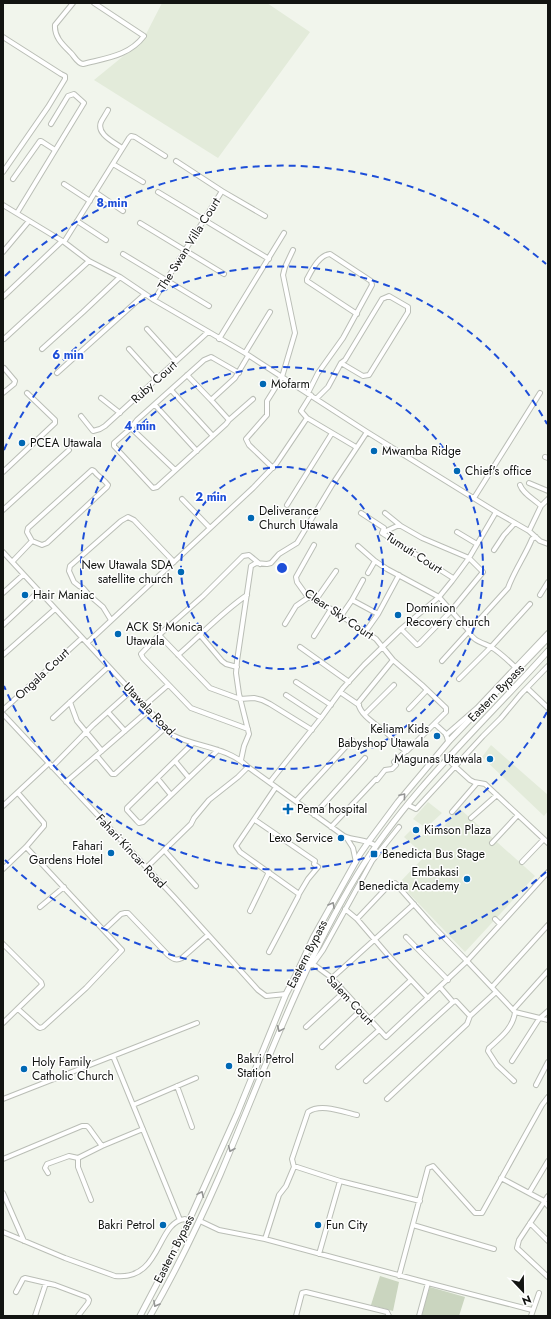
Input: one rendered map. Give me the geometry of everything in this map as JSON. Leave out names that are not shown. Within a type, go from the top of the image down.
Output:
[{"type":"main road","name":"Eastern Bypass","points":[[140,1316],[189,1222],[237,1114],[286,994],[313,938],[356,862],[369,841],[398,802],[450,740],[516,669],[548,638]]},
{"type":"main road","name":"Eastern Bypass","points":[[150,1316],[200,1221],[289,1011],[330,922],[358,873],[376,846],[408,805],[447,759],[548,651]]},
{"type":"main road","points":[[461,728],[468,736]]},
{"type":"main road","points":[[280,1008],[289,1011]]},
{"type":"street","points":[[73,3],[55,25],[55,28],[60,41],[78,62],[83,64],[121,54],[134,46],[144,36],[94,3]]},
{"type":"street","points":[[3,37],[64,76],[65,79],[64,83],[48,107],[3,172]]},
{"type":"street","points":[[17,213],[84,103],[74,94],[70,94],[51,124]]},
{"type":"street","points":[[108,110],[101,122],[101,131],[122,148]]},
{"type":"street","points":[[3,296],[63,242],[128,138],[131,136],[135,137],[165,156]]},
{"type":"street","points":[[13,179],[40,141],[55,150]]},
{"type":"street","points":[[176,161],[222,191]]},
{"type":"street","points":[[113,164],[143,182]]},
{"type":"street","points":[[64,184],[90,201]]},
{"type":"street","name":"The Swan Villa Court","points":[[154,300],[222,191],[265,216]]},
{"type":"street","points":[[95,192],[123,211]]},
{"type":"street","points":[[158,192],[269,259]]},
{"type":"street","points":[[3,205],[63,242],[89,261],[120,277],[154,300],[244,353],[367,432],[529,531],[540,541],[548,544]]},
{"type":"street","points":[[3,252],[29,221]]},
{"type":"street","points":[[77,221],[106,240]]},
{"type":"street","points":[[140,223],[224,274]]},
{"type":"street","points":[[219,339],[284,233]]},
{"type":"street","points":[[273,468],[249,445],[246,439],[267,415],[267,401],[282,377],[295,333],[283,275],[293,250]]},
{"type":"street","points":[[123,254],[209,306]]},
{"type":"street","points":[[356,447],[307,418],[301,411],[310,394],[318,373],[343,338],[357,314],[372,283],[357,270],[330,254],[324,255],[316,264],[307,281],[357,314]]},
{"type":"street","points":[[4,339],[89,261]]},
{"type":"street","points":[[42,349],[120,277]]},
{"type":"street","points":[[57,374],[145,294]]},
{"type":"street","points":[[316,399],[328,387],[341,363],[345,360],[382,299],[389,296],[408,307],[408,312],[369,375],[363,376],[341,363]]},
{"type":"street","points":[[244,353],[270,312]]},
{"type":"street","points":[[147,329],[176,361]]},
{"type":"street","name":"Ruby Court","points":[[81,416],[93,431],[105,426],[208,332]]},
{"type":"street","points":[[129,349],[156,379]]},
{"type":"street","points":[[211,400],[239,373],[248,356]]},
{"type":"street","points":[[239,373],[211,357],[204,360],[154,404],[113,445],[153,488],[158,487],[253,399]]},
{"type":"street","points":[[3,393],[14,384],[15,381],[4,368]]},
{"type":"street","points":[[187,375],[229,420]]},
{"type":"street","points":[[171,390],[213,436]]},
{"type":"street","points":[[3,472],[55,423],[27,393]]},
{"type":"street","points":[[474,498],[540,393]]},
{"type":"street","points":[[101,398],[120,413]]},
{"type":"street","points":[[154,404],[197,451]]},
{"type":"street","points":[[86,643],[273,468],[307,418]]},
{"type":"street","points":[[131,428],[175,470]]},
{"type":"street","points":[[241,760],[244,746],[249,734],[240,699],[237,668],[251,566],[256,564],[271,563],[279,554],[297,543],[356,447],[367,432]]},
{"type":"street","points":[[287,505],[332,433]]},
{"type":"street","points":[[3,510],[69,450]]},
{"type":"street","points":[[94,471],[105,480],[108,485],[107,487],[47,543],[42,545],[32,542],[27,532],[28,528],[90,472],[94,471]]},
{"type":"street","points":[[529,483],[548,491]]},
{"type":"street","points":[[520,485],[524,492],[541,506]]},
{"type":"street","points":[[182,499],[210,528]]},
{"type":"street","points":[[529,531],[541,506],[548,499]]},
{"type":"street","points":[[270,782],[312,730],[340,692],[364,665],[401,629],[439,597],[469,558],[496,512]]},
{"type":"street","name":"Tumuti Court","points":[[361,513],[384,528],[382,533],[453,578]]},
{"type":"street","points":[[385,513],[401,526],[422,538],[469,558],[483,572],[451,610],[417,645],[401,629]]},
{"type":"street","points":[[111,620],[103,607],[83,588],[74,582],[69,571],[70,566],[121,521],[128,518],[134,520],[174,562]]},
{"type":"street","points":[[494,550],[504,535],[515,523]]},
{"type":"street","points":[[382,533],[397,526],[401,526]]},
{"type":"street","points":[[457,532],[477,544]]},
{"type":"street","points":[[442,661],[508,588],[510,579],[528,549],[532,539],[536,537]]},
{"type":"street","points":[[13,561],[32,542]]},
{"type":"street","name":"Clear Sky Court","points":[[314,545],[296,577],[301,588],[309,597],[331,609],[376,639],[393,660],[447,710],[435,724]]},
{"type":"street","points":[[358,546],[387,569],[439,597],[469,631],[470,635],[491,647],[516,669]]},
{"type":"street","name":"Utawala Road","points":[[3,552],[13,561],[23,575],[172,735],[218,750],[241,760],[248,767],[346,837],[353,840],[369,841]]},
{"type":"street","points":[[248,730],[191,708],[141,656],[142,651],[203,596],[244,556],[249,555],[261,564]]},
{"type":"street","points":[[368,573],[375,561]]},
{"type":"street","points":[[315,601],[336,571]]},
{"type":"street","points":[[3,593],[23,575]]},
{"type":"street","points":[[366,631],[378,614],[399,575]]},
{"type":"street","points":[[341,616],[363,580]]},
{"type":"street","points":[[540,595],[548,582]]},
{"type":"street","points":[[3,625],[39,591]]},
{"type":"street","points":[[178,655],[201,636],[226,611],[247,595]]},
{"type":"street","points":[[285,624],[296,606],[309,597]]},
{"type":"street","points":[[352,600],[378,614]]},
{"type":"street","points":[[459,679],[491,647],[530,604]]},
{"type":"street","points":[[3,656],[55,609]]},
{"type":"street","points":[[314,636],[331,609]]},
{"type":"street","points":[[446,735],[477,708],[516,669],[548,632]]},
{"type":"street","points":[[159,635],[210,688],[240,699],[254,698],[262,700],[312,730]]},
{"type":"street","points":[[201,636],[222,661],[237,668]]},
{"type":"street","name":"Ongala Court","points":[[3,710],[82,638]]},
{"type":"street","points":[[300,647],[349,682]]},
{"type":"street","points":[[359,706],[358,703],[360,699],[393,660]]},
{"type":"street","points":[[408,805],[416,809],[548,666]]},
{"type":"street","points":[[53,718],[108,667]]},
{"type":"street","points":[[296,682],[331,705]]},
{"type":"street","points":[[145,705],[168,685]]},
{"type":"street","points":[[365,714],[394,685]]},
{"type":"street","points":[[515,688],[521,694]]},
{"type":"street","points":[[527,688],[548,708]]},
{"type":"street","points":[[409,709],[427,690]]},
{"type":"street","points":[[52,767],[131,691]]},
{"type":"street","points":[[340,692],[359,706],[365,714],[406,751]]},
{"type":"street","points":[[286,695],[321,718]]},
{"type":"street","points":[[70,702],[77,721],[102,751]]},
{"type":"street","points":[[66,782],[149,710]]},
{"type":"street","points":[[108,712],[125,731]]},
{"type":"street","name":"Fahari Kincar Road","points":[[3,714],[258,990],[266,996],[286,994]]},
{"type":"street","points":[[331,827],[385,770],[392,769],[396,765],[394,762],[410,749],[435,724],[446,735],[448,741],[450,740]]},
{"type":"street","points":[[97,756],[112,774],[115,774],[165,728]]},
{"type":"street","points":[[296,801],[352,740]]},
{"type":"street","points":[[193,743],[127,808],[127,810],[137,821],[141,822],[218,750]]},
{"type":"street","points":[[314,815],[364,758]]},
{"type":"street","points":[[447,759],[470,780],[485,784],[543,840],[548,843]]},
{"type":"street","points":[[175,761],[189,778]]},
{"type":"street","points":[[3,806],[48,763]]},
{"type":"street","points":[[146,868],[191,824],[209,800],[248,767]]},
{"type":"street","points":[[158,779],[171,795]]},
{"type":"street","points":[[452,812],[477,783]]},
{"type":"street","points":[[276,787],[236,846],[237,849],[299,894]]},
{"type":"street","points":[[3,869],[43,830],[44,826],[44,824],[18,793]]},
{"type":"street","points":[[471,818],[497,795]]},
{"type":"street","points":[[492,843],[518,815]]},
{"type":"street","points":[[255,820],[315,861],[314,864],[318,867],[308,879],[299,894],[269,952]]},
{"type":"street","points":[[311,965],[323,950],[376,854],[399,827]]},
{"type":"street","points":[[346,837],[353,848],[356,862]]},
{"type":"street","points":[[522,862],[543,840]]},
{"type":"street","points":[[369,841],[376,846]]},
{"type":"street","points":[[18,1009],[40,1028],[43,1027],[81,993],[122,950],[26,847]]},
{"type":"street","points":[[164,850],[196,886]]},
{"type":"street","points":[[250,911],[269,872]]},
{"type":"street","points":[[345,909],[357,919],[428,998],[467,961],[548,872]]},
{"type":"street","points":[[357,919],[393,883],[514,1011],[539,1019],[548,1020]]},
{"type":"street","points":[[40,907],[64,887]]},
{"type":"street","points":[[332,978],[376,940],[414,904]]},
{"type":"street","points":[[104,930],[121,914],[128,914],[168,955],[178,960],[208,935]]},
{"type":"street","points":[[495,919],[500,924]]},
{"type":"street","points":[[330,922],[337,924]]},
{"type":"street","points":[[490,985],[548,925]]},
{"type":"street","points":[[406,937],[448,980]]},
{"type":"street","points":[[3,944],[41,982],[42,985],[3,1023]]},
{"type":"street","name":"Salem Court","points":[[311,965],[332,978],[360,1011],[386,1037],[428,998]]},
{"type":"street","points":[[514,1082],[497,1065],[488,1051],[489,1048],[511,1026],[514,1011],[548,972]]},
{"type":"street","points":[[369,1019],[411,980]]},
{"type":"street","points":[[440,987],[453,1002],[456,1001],[470,1016]]},
{"type":"street","points":[[306,1026],[344,992]]},
{"type":"street","points":[[386,1099],[467,1024],[470,1016],[496,992]]},
{"type":"street","points":[[366,1081],[453,1002]]},
{"type":"street","points":[[322,1047],[360,1011]]},
{"type":"street","points":[[512,1061],[539,1019],[548,1011]]},
{"type":"street","points":[[3,1099],[198,1023]]},
{"type":"street","points":[[338,1067],[379,1030]]},
{"type":"street","points":[[113,1056],[180,1220]]},
{"type":"street","points":[[536,1085],[548,1062]]},
{"type":"street","points":[[133,1105],[196,1078]]},
{"type":"street","points":[[177,1086],[192,1128]]},
{"type":"street","points":[[399,1276],[428,1168],[433,1166],[475,1213],[482,1213],[548,1097]]},
{"type":"street","points":[[266,1239],[279,1195],[286,1186],[294,1168],[292,1159],[308,1112],[312,1109],[318,1108],[357,1115]]},
{"type":"street","points":[[3,1159],[82,1126],[87,1126],[89,1128],[102,1146]]},
{"type":"street","points":[[48,1172],[45,1168],[47,1164],[69,1156],[78,1158],[102,1146],[144,1129]]},
{"type":"street","points":[[78,1158],[78,1167],[91,1200]]},
{"type":"street","points":[[529,1193],[548,1161]]},
{"type":"street","points":[[294,1168],[297,1167],[340,1181],[420,1201]]},
{"type":"street","points":[[502,1178],[544,1201],[548,1206]]},
{"type":"street","points":[[319,1254],[340,1181]]},
{"type":"street","points":[[3,1192],[24,1241]]},
{"type":"street","points":[[548,1196],[519,1240],[517,1248],[548,1277]]},
{"type":"street","points":[[3,1232],[72,1261],[115,1276],[124,1277],[138,1273],[144,1268],[152,1258],[169,1229],[180,1220],[185,1219],[189,1222]]},
{"type":"street","points":[[200,1221],[219,1230],[266,1239],[399,1276],[532,1310]]},
{"type":"street","points":[[530,1223],[548,1241]]},
{"type":"street","points":[[413,1225],[494,1249]]},
{"type":"street","points":[[16,1292],[25,1278],[55,1284],[87,1297],[89,1300],[88,1303],[78,1316]]},
{"type":"street","points":[[35,1316],[46,1283]]},
{"type":"street","points":[[419,1316],[428,1283]]},
{"type":"street","points":[[296,1316],[302,1293],[306,1292],[387,1312],[389,1316]]},
{"type":"street","points":[[531,1316],[539,1292]]},
{"type":"shaded area","points":[[162,3],[267,3],[310,32],[218,158],[94,80],[143,40]]},
{"type":"shaded area","points":[[491,745],[548,795],[548,811],[544,816],[482,757]]},
{"type":"shaded area","points":[[428,802],[442,813],[426,828],[413,819]]},
{"type":"shaded area","name":"Embakasi Benedicta Academy","points":[[459,808],[535,876],[465,952],[399,883],[425,856],[404,837],[412,829],[421,837],[431,825],[439,832]]},
{"type":"shaded area","points":[[380,1276],[399,1282],[393,1311],[371,1305]]},
{"type":"shaded area","points":[[430,1287],[465,1297],[459,1316],[420,1316]]},
{"type":"place","name":"Mofarm","points":[[263,384]]},
{"type":"place","name":"PCEA Utawala","points":[[22,443]]},
{"type":"place","name":"Mwamba Ridge","points":[[374,451]]},
{"type":"place","name":"Chief's office","points":[[457,471]]},
{"type":"place","name":"Deliverance Church Utawala","points":[[251,518]]},
{"type":"place","name":"New Utawala SDA satellite church","points":[[181,572]]},
{"type":"place","name":"Hair Maniac","points":[[25,595]]},
{"type":"place","name":"Dominion Recovery church","points":[[398,615]]},
{"type":"place","name":"ACK St Monica Utawala","points":[[118,634]]},
{"type":"place","name":"Keliam Kids Babyshop Utawala","points":[[437,736]]},
{"type":"place","name":"Magunas Utawala","points":[[490,759]]},
{"type":"place","name":"Pema hospital","points":[[288,809]]},
{"type":"place","name":"Kimson Plaza","points":[[416,830]]},
{"type":"place","name":"Lexo Service","points":[[341,838]]},
{"type":"place","name":"Fahari Gardens Hotel","points":[[111,853]]},
{"type":"place","name":"Benedicta Bus Stage","points":[[374,854]]},
{"type":"place","name":"Embakasi Benedicta Academy","points":[[467,879]]},
{"type":"place","name":"Bakri Petrol Station","points":[[229,1066]]},
{"type":"place","name":"Holy Family Catholic Church","points":[[24,1069]]},
{"type":"place","name":"Bakri Petrol","points":[[163,1225]]},
{"type":"place","name":"Fun City","points":[[318,1225]]}]
